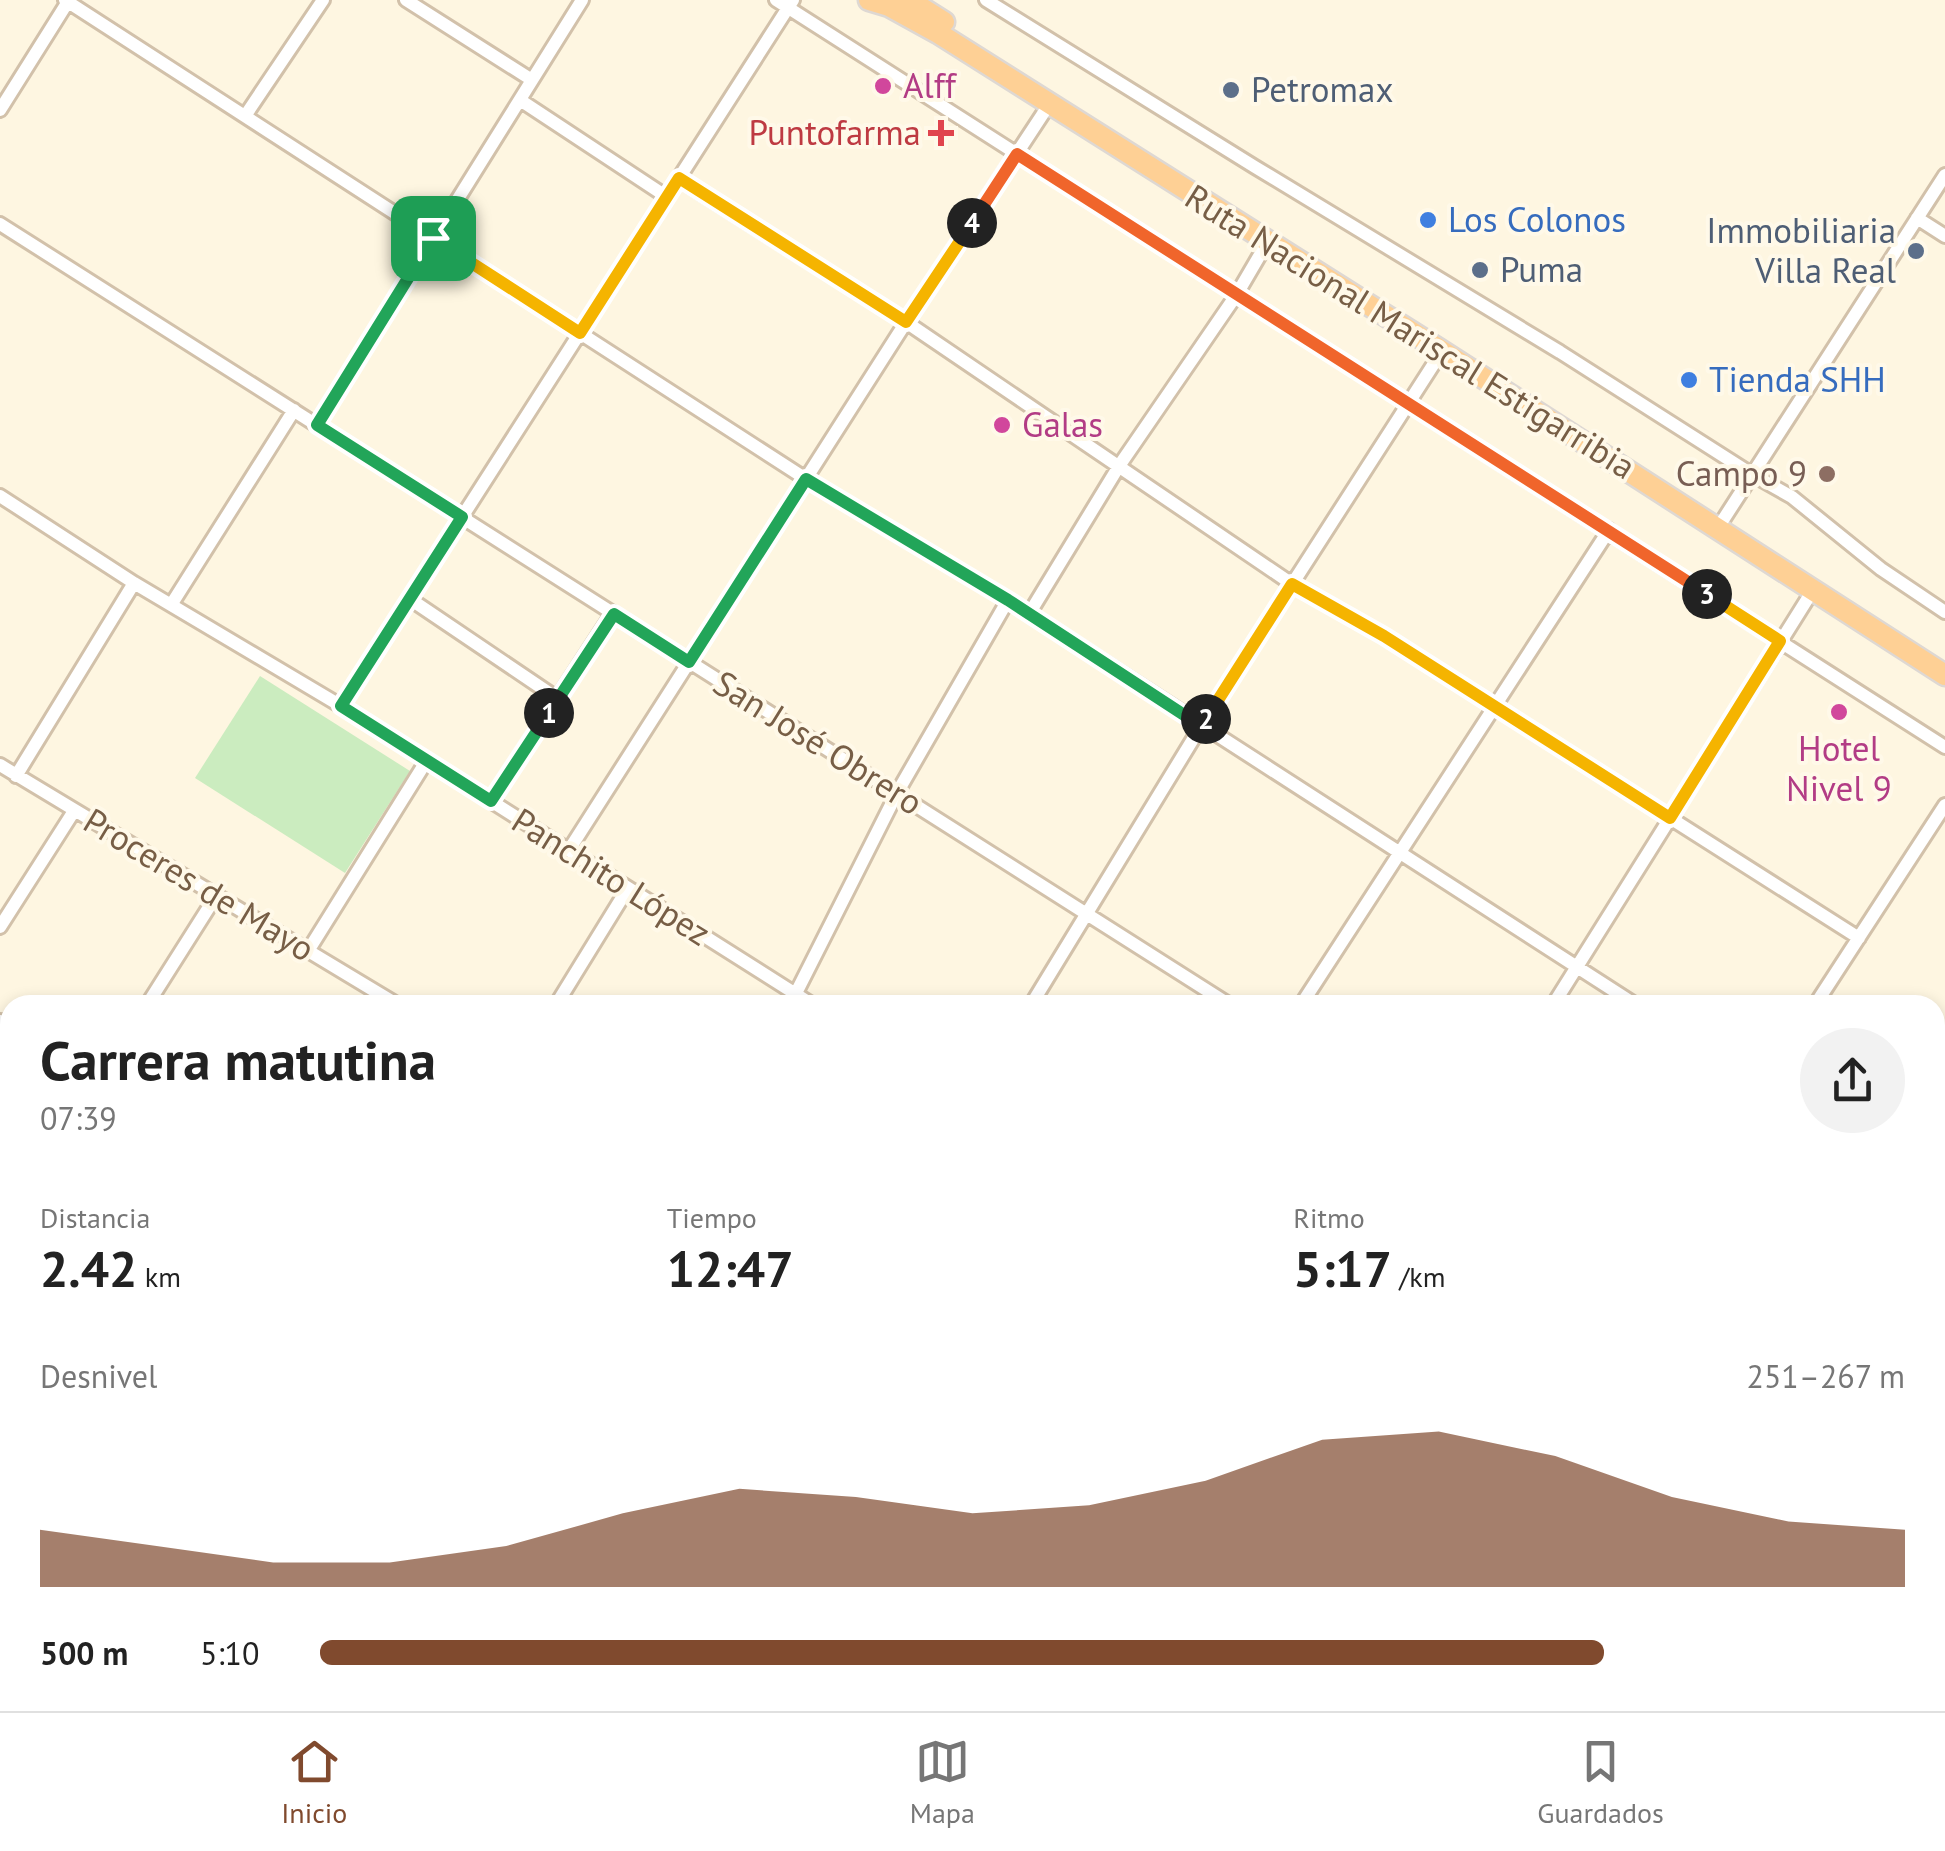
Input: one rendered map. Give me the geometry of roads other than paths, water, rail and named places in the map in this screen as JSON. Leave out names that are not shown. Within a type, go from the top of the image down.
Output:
[{"type":"highway","name":"Ruta Nacional Mariscal Estigarribia","points":[[870,0],[938,33],[1050,103],[1945,676]]},
{"type":"highway","name":"Ruta Nacional Mariscal Estigarribia","points":[[909,0],[1945,660]]},
{"type":"street","points":[[245,116],[322,0]]},
{"type":"street","points":[[406,0],[532,80]]},
{"type":"street","points":[[317,425],[582,0]]},
{"type":"street","points":[[986,0],[1792,496],[1882,570],[1945,612]]},
{"type":"street","points":[[0,110],[68,1],[806,479],[1008,600],[1620,995]]},
{"type":"street","points":[[341,706],[679,178],[786,3],[1945,747]]},
{"type":"street","points":[[520,100],[667,196]]},
{"type":"street","points":[[569,850],[1050,103]]},
{"type":"street","points":[[1723,520],[1945,175]]},
{"type":"street","points":[[679,178],[906,322],[1292,584],[1384,636],[1859,938]]},
{"type":"street","points":[[1917,218],[1945,236]]},
{"type":"street","name":"San José Obrero","points":[[0,224],[1214,995]]},
{"type":"street","points":[[1029,614],[1118,466],[1268,241]]},
{"type":"street","points":[[1037,995],[1201,726],[1442,351]]},
{"type":"street","points":[[171,606],[294,410]]},
{"type":"street","name":"Panchito López","points":[[0,496],[134,583],[341,706],[569,850],[786,995]]},
{"type":"street","points":[[1309,995],[1609,530]]},
{"type":"street","points":[[16,776],[134,583]]},
{"type":"street","points":[[1558,995],[1813,590]]},
{"type":"street","points":[[410,599],[558,699]]},
{"type":"street","points":[[795,995],[896,793],[1008,600]]},
{"type":"street","points":[[491,801],[614,614]]},
{"type":"street","points":[[308,951],[427,760]]},
{"type":"street","name":"Proceres de Mayo","points":[[0,765],[381,995]]},
{"type":"street","points":[[1822,995],[1945,804]]},
{"type":"street","points":[[0,927],[74,811]]},
{"type":"street","points":[[562,995],[628,888]]},
{"type":"street","points":[[153,995],[216,896]]},
{"type":"place","name":"Alff","points":[[883,86]]},
{"type":"place","name":"Petromax","points":[[1231,90]]},
{"type":"place","name":"Puntofarma","points":[[941,133]]},
{"type":"place","name":"Los Colonos","points":[[1428,220]]},
{"type":"place","name":"Immobiliaria Villa Real","points":[[1916,251]]},
{"type":"place","name":"Puma","points":[[1480,270]]},
{"type":"place","name":"Tienda SHH","points":[[1689,380]]},
{"type":"place","name":"Galas","points":[[1002,425]]},
{"type":"place","name":"Campo 9","points":[[1827,474]]},
{"type":"place","name":"Hotel Nivel 9","points":[[1839,712]]}]
